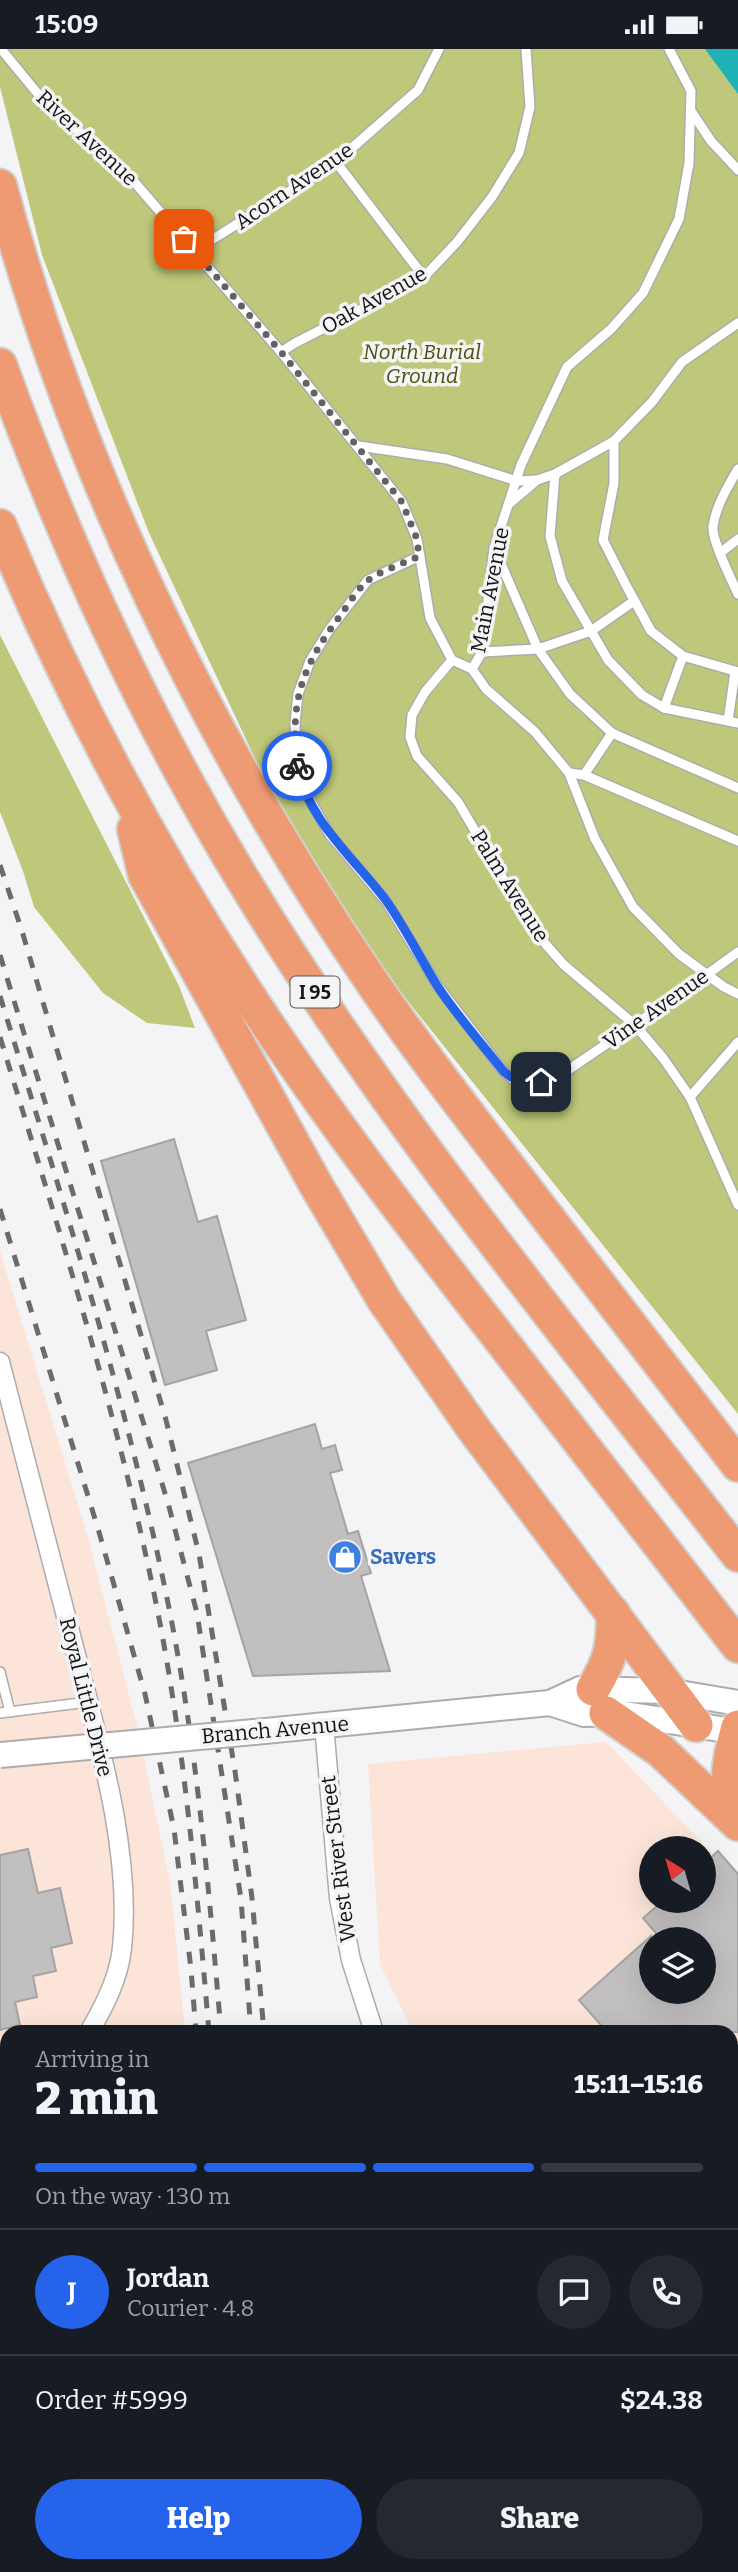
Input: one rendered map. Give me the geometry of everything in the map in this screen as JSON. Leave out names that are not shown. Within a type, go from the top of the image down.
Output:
[{"type":"highway","points":[[0,186],[38,313],[101,481],[156,605],[259,803],[333,923],[407,1033],[738,1465]]},
{"type":"highway","name":"I 95","points":[[0,365],[37,468],[106,623],[134,682],[248,888],[383,1094],[738,1555]]},
{"type":"highway","name":"I 95","points":[[0,526],[55,652],[124,786],[208,933],[314,1093],[414,1228],[738,1646]]},
{"type":"highway","points":[[124,786],[145,875],[335,1220],[384,1300],[438,1379],[696,1725]]},
{"type":"highway","points":[[613,1613],[614,1638],[599,1701],[661,1751],[738,1824]]},
{"type":"highway","points":[[738,1724],[727,1777],[738,1811]]},
{"type":"main road","name":"Branch Avenue","points":[[0,1755],[551,1703],[584,1714],[599,1701],[671,1692],[738,1724]]},
{"type":"main road","name":"Branch Avenue","points":[[599,1701],[619,1713],[696,1725],[738,1724]]},
{"type":"street","name":"Royal Little Drive","points":[[0,1362],[11,1418],[88,1702],[114,1814],[125,1908],[122,1952],[106,2004],[93,2025]]},
{"type":"street","name":"West River Street","points":[[324,1725],[343,1919],[351,1960],[372,2025]]},
{"type":"lane","name":"River Avenue","points":[[1,49],[38,94],[130,177],[281,352],[402,502],[417,539],[430,618],[452,660]]},
{"type":"lane","name":"Acorn Avenue","points":[[194,251],[336,162],[418,90],[439,49]]},
{"type":"lane","name":"Oak Avenue","points":[[281,352],[424,277],[457,242],[492,197],[519,153],[530,107],[526,49]]},
{"type":"lane","points":[[508,504],[521,465],[567,367],[611,329],[643,293],[679,219],[689,163],[691,91],[668,49]]},
{"type":"lane","points":[[691,111],[711,141],[738,170]]},
{"type":"lane","points":[[336,162],[424,277]]},
{"type":"lane","name":"Main Avenue","points":[[738,323],[682,362],[652,402],[614,441],[555,474],[537,480],[508,504],[494,548],[482,652],[472,669],[486,689],[535,732],[569,773],[595,839],[633,907],[680,954],[738,994]]},
{"type":"lane","points":[[555,474],[550,536],[562,581],[608,660],[642,695],[664,708],[733,722],[737,672],[683,656],[651,631],[603,540],[614,483],[614,441]]},
{"type":"lane","points":[[359,446],[447,459],[517,481],[537,480]]},
{"type":"lane","points":[[738,469],[727,488],[712,528],[738,594]]},
{"type":"lane","points":[[720,553],[738,539]]},
{"type":"lane","points":[[494,548],[538,649],[570,694],[612,733],[738,788]]},
{"type":"lane","name":"Vine Avenue","points":[[419,556],[368,580],[329,630],[310,661],[298,694],[295,723],[298,768],[302,786],[330,835],[386,901],[455,1011],[504,1072],[514,1080],[527,1084],[555,1079],[738,952]]},
{"type":"lane","points":[[482,652],[538,649],[591,631],[634,601]]},
{"type":"lane","points":[[664,708],[683,656]]},
{"type":"lane","points":[[452,660],[472,669]]},
{"type":"lane","name":"Palm Avenue","points":[[452,660],[425,692],[412,715],[410,737],[416,756],[458,802],[534,931],[564,965],[635,1025],[663,1058],[690,1097],[733,1183],[738,1205]]},
{"type":"lane","points":[[584,775],[612,733]]},
{"type":"lane","points":[[569,773],[584,775],[738,841]]},
{"type":"lane","points":[[690,1097],[738,1042]]},
{"type":"lane","points":[[0,1672],[5,1712],[88,1702]]},
{"type":"shaded area","points":[[0,1251],[87,1534],[140,1737],[171,1888],[184,2025],[0,2025]]},
{"type":"shaded area","points":[[606,1742],[696,1836],[639,1836],[639,1913],[716,1913],[716,1857],[738,1880],[738,2025],[410,2025],[380,1964],[368,1764]]},
{"type":"green space","name":"North Burial Ground","points":[[0,49],[738,49],[738,1414],[367,950],[269,788],[149,533],[42,255],[0,87]]},
{"type":"green space","points":[[0,635],[179,986],[195,1028],[147,1023],[103,993],[34,907],[0,812]]},
{"type":"water","points":[[705,49],[738,49],[738,94]]},
{"type":"building","points":[[174,1139],[198,1222],[217,1216],[246,1320],[206,1331],[217,1370],[165,1385],[101,1161]]},
{"type":"building","points":[[315,1424],[322,1449],[335,1445],[342,1470],[330,1473],[348,1534],[358,1531],[371,1573],[361,1576],[390,1671],[253,1676],[188,1463]]},
{"type":"building","points":[[28,1849],[38,1893],[60,1888],[72,1943],[51,1948],[56,1971],[33,1976],[37,1997],[15,2002],[20,2025],[0,2025],[0,1855]]},
{"type":"building","points":[[718,1851],[738,1874],[738,2025],[601,2025],[579,2000],[639,1947],[639,2004],[716,2004],[716,1927],[651,1927],[643,1918],[649,1913],[716,1913]]},
{"type":"railway","points":[[0,865],[22,931],[166,1420],[199,1554],[235,1771],[252,1898],[263,2025]]},
{"type":"railway","points":[[0,955],[168,1503],[197,1613],[241,1899],[250,2025]]},
{"type":"railway","points":[[0,996],[70,1224],[113,1376],[134,1453],[169,1608],[195,1766],[220,2025]]},
{"type":"railway","points":[[0,1037],[106,1395],[158,1613],[183,1769],[208,2025]]},
{"type":"railway","points":[[0,1209],[99,1532],[145,1694],[174,1829],[195,2025]]},
{"type":"way so far","points":[[184,239],[359,446],[402,502],[417,539],[419,556],[368,580],[329,630],[310,661],[298,694],[295,723],[297,766]]},
{"type":"place","name":"Savers","points":[[345,1557]]},
{"type":"route","points":[[297,766],[302,786],[330,835],[386,901],[455,1011],[504,1072],[514,1080],[527,1084],[541,1082]]}]
